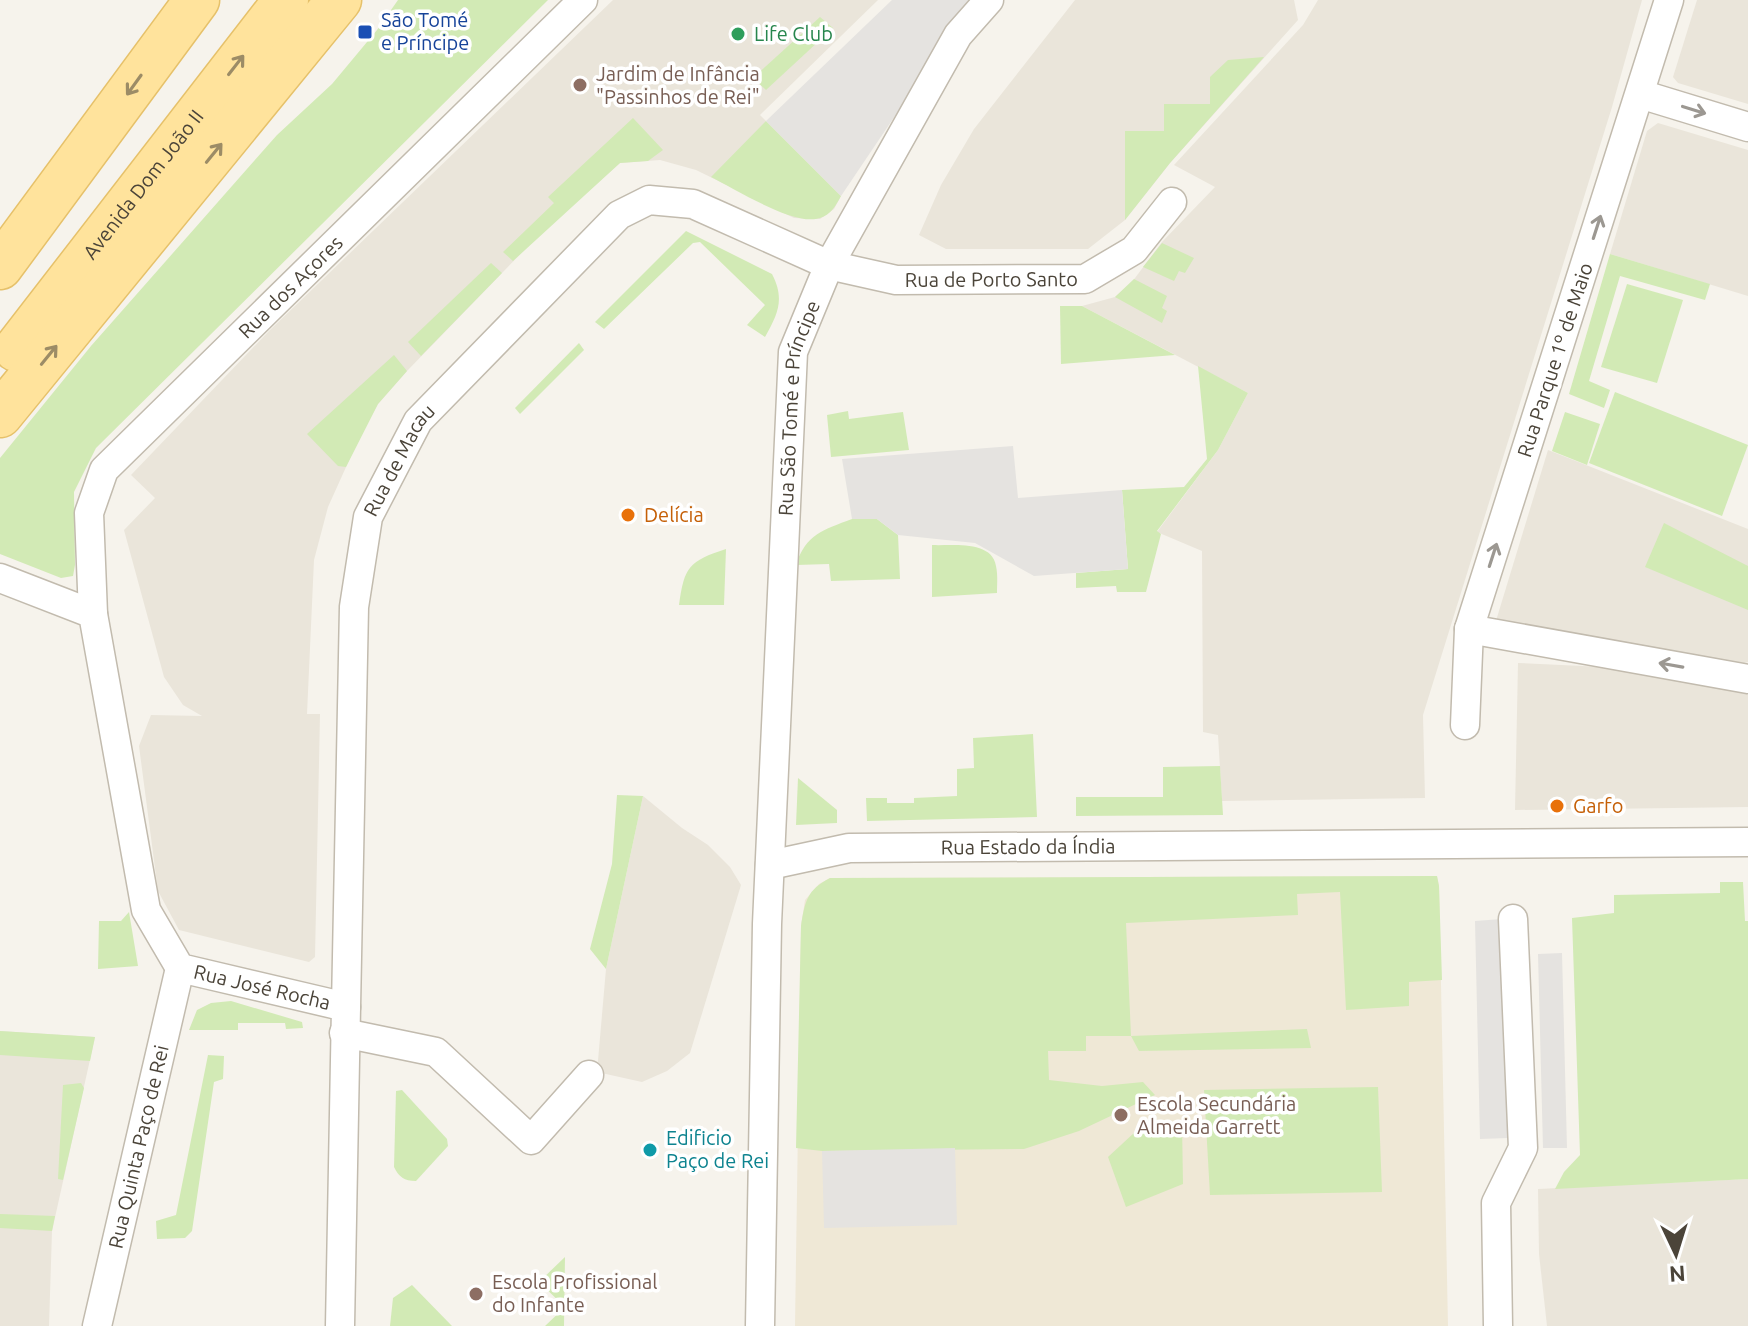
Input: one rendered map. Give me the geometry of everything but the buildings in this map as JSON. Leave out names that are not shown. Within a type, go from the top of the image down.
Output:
[{"type":"main road","points":[[0,267],[197,0]]},
{"type":"main road","name":"Avenida Dom João II","points":[[0,322],[248,0]]},
{"type":"main road","name":"Avenida Dom João II","points":[[0,370],[286,0]]},
{"type":"main road","points":[[0,415],[339,0]]},
{"type":"street","name":"Rua dos Açores","points":[[93,614],[89,513],[104,470],[583,0]]},
{"type":"street","name":"Rua São Tomé e Príncipe","points":[[770,865],[793,352],[829,265],[958,35],[989,0]]},
{"type":"street","name":"Rua Parque 1º de Maio","points":[[1465,725],[1469,629],[1669,0]]},
{"type":"street","points":[[1640,94],[1748,127]]},
{"type":"street","name":"Rua de Macau","points":[[345,1020],[354,607],[368,517],[418,421],[619,215],[649,200],[693,204],[829,265]]},
{"type":"street","name":"Rua de Porto Santo","points":[[829,265],[896,280],[1085,279],[1134,250],[1172,202]]},
{"type":"street","points":[[0,578],[93,614]]},
{"type":"street","name":"Rua José Rocha","points":[[93,614],[146,910],[180,968],[345,1020],[340,1326]]},
{"type":"street","points":[[1469,629],[1748,679]]},
{"type":"street","name":"Rua Estado da Índia","points":[[770,865],[849,848],[1748,842]]},
{"type":"street","points":[[760,1326],[770,865]]},
{"type":"street","points":[[1498,1326],[1496,1203],[1523,1148],[1513,919]]},
{"type":"street","name":"Rua Quinta Paço de Rei","points":[[97,1326],[180,968]]},
{"type":"street","points":[[345,1020],[436,1052],[531,1140],[589,1075]]},
{"type":"shaded area","points":[[613,0],[878,0],[760,115],[841,196],[834,209],[820,219],[794,218],[696,170],[660,160],[620,163],[536,238],[407,371],[378,404],[360,436],[328,507],[314,560],[307,714],[320,714],[315,957],[309,962],[179,930],[158,891],[139,746],[151,715],[202,716],[183,705],[164,677],[124,530],[155,498],[131,475],[269,331]]},
{"type":"shaded area","points":[[892,0],[973,0],[841,196],[766,121]]},
{"type":"shaded area","points":[[1075,0],[1294,0],[1298,20],[1170,163],[1125,220],[1088,249],[946,249],[919,235],[941,185],[974,129]]},
{"type":"shaded area","points":[[1318,0],[1642,0],[1612,107],[1423,715],[1425,798],[1222,801],[1218,735],[1203,732],[1202,551],[1157,532],[1218,450],[1248,393],[1082,306],[1115,297],[1132,282],[1162,242],[1215,187],[1174,165],[1303,25]]},
{"type":"shaded area","points":[[1697,0],[1748,0],[1748,104],[1678,83],[1673,77]]},
{"type":"shaded area","points":[[1658,123],[1748,150],[1748,296],[1610,254],[1647,131]]},
{"type":"shaded area","points":[[1013,446],[1018,498],[1122,490],[1128,569],[1034,576],[975,543],[898,535],[877,519],[852,519],[842,459]]},
{"type":"shaded area","points":[[1548,450],[1748,529],[1748,662],[1736,665],[1495,624]]},
{"type":"shaded area","points":[[1518,663],[1625,668],[1736,686],[1748,695],[1748,807],[1515,810]]},
{"type":"shaded area","points":[[643,796],[708,845],[730,867],[741,885],[690,1053],[667,1071],[642,1082],[597,1072],[606,969]]},
{"type":"shaded area","name":"Escola Secundária Almeida Garrett","points":[[1437,876],[1448,1326],[795,1326],[801,926],[805,900],[819,884],[830,878]]},
{"type":"shaded area","points":[[1502,919],[1508,1138],[1480,1139],[1475,921]]},
{"type":"shaded area","points":[[1562,953],[1567,1148],[1543,1148],[1538,954]]},
{"type":"shaded area","points":[[0,1031],[95,1037],[52,1231],[49,1326],[0,1326]]},
{"type":"shaded area","points":[[955,1148],[957,1225],[824,1228],[822,1151]]},
{"type":"shaded area","points":[[1748,1179],[1748,1326],[1547,1326],[1539,1254],[1538,1189]]},
{"type":"green space","points":[[398,0],[548,0],[96,448],[74,492],[73,576],[61,578],[0,554],[0,458],[91,346],[277,135],[332,84]]},
{"type":"green space","points":[[820,17],[833,28],[766,90],[753,78]]},
{"type":"green space","points":[[1264,57],[1170,163],[1125,220],[1125,131],[1164,131],[1164,104],[1210,104],[1210,77],[1228,60]]},
{"type":"green space","points":[[633,118],[663,150],[648,161],[620,163],[513,261],[503,252],[554,203],[548,197]]},
{"type":"green space","points":[[766,121],[841,196],[827,215],[809,219],[796,217],[711,177]]},
{"type":"green space","points":[[686,231],[772,274],[779,299],[765,337],[747,325],[765,305],[700,242],[693,243],[604,329],[595,322]]},
{"type":"green space","points":[[1162,243],[1194,258],[1185,273],[1179,271],[1174,281],[1143,267]]},
{"type":"green space","points":[[1610,254],[1710,284],[1705,300],[1620,276],[1589,381],[1610,390],[1604,408],[1569,394]]},
{"type":"green space","points":[[491,263],[502,273],[421,356],[408,342]]},
{"type":"green space","points":[[1134,279],[1167,296],[1162,308],[1167,311],[1162,323],[1115,297]]},
{"type":"green space","points":[[1627,284],[1683,300],[1657,383],[1601,367]]},
{"type":"green space","points":[[1060,306],[1082,306],[1175,355],[1061,364]]},
{"type":"green space","points":[[579,343],[584,350],[520,414],[515,408]]},
{"type":"green space","points":[[394,355],[407,371],[378,404],[346,467],[338,466],[307,434]]},
{"type":"green space","points":[[1198,366],[1248,393],[1218,450],[1157,531],[1161,534],[1146,592],[1117,592],[1116,586],[1076,588],[1076,573],[1128,569],[1122,490],[1184,487],[1207,459]]},
{"type":"green space","points":[[1615,392],[1748,445],[1722,516],[1589,463]]},
{"type":"green space","points":[[848,411],[849,419],[903,412],[909,450],[831,457],[827,415]]},
{"type":"green space","points":[[1565,412],[1600,424],[1587,465],[1552,451]]},
{"type":"green space","points":[[852,519],[877,519],[898,535],[900,579],[831,581],[829,564],[796,565],[805,546],[817,534]]},
{"type":"green space","points":[[1664,523],[1748,566],[1748,610],[1645,567]]},
{"type":"green space","points":[[932,545],[970,546],[987,552],[996,566],[997,593],[932,597]]},
{"type":"green space","points":[[726,549],[724,605],[679,605],[683,582],[690,567],[704,557]]},
{"type":"green space","points":[[1033,734],[1037,817],[867,821],[866,798],[887,798],[887,803],[914,803],[914,798],[957,796],[957,769],[974,768],[973,738]]},
{"type":"green space","points":[[1220,766],[1223,815],[1076,816],[1076,797],[1163,797],[1163,767]]},
{"type":"green space","points":[[798,778],[837,810],[837,823],[796,825]]},
{"type":"green space","points":[[617,795],[643,796],[606,969],[590,949],[612,864]]},
{"type":"green space","points":[[1437,876],[1442,980],[1409,982],[1409,1006],[1346,1010],[1340,892],[1297,894],[1298,915],[1126,923],[1131,1036],[1086,1036],[1086,1051],[1048,1051],[1049,1080],[1102,1086],[1143,1082],[1155,1095],[1079,1131],[1024,1149],[822,1151],[796,1148],[801,926],[808,897],[830,878]]},
{"type":"green space","points":[[1720,882],[1743,882],[1745,921],[1748,921],[1748,1179],[1555,1189],[1564,1172],[1580,1155],[1572,918],[1614,913],[1614,895],[1720,893]]},
{"type":"green space","points":[[129,912],[138,966],[98,969],[99,921],[121,921]]},
{"type":"green space","points":[[231,1001],[302,1022],[303,1028],[286,1029],[285,1023],[238,1023],[238,1030],[189,1030],[197,1010],[211,1003]]},
{"type":"green space","points":[[1307,1029],[1311,1048],[1139,1051],[1131,1036]]},
{"type":"green space","points":[[0,1031],[95,1037],[90,1061],[0,1055]]},
{"type":"green space","points":[[208,1055],[224,1056],[223,1079],[214,1082],[192,1231],[185,1238],[157,1239],[156,1221],[176,1215]]},
{"type":"green space","points":[[81,1083],[84,1088],[63,1180],[58,1179],[63,1085]]},
{"type":"green space","points":[[1378,1087],[1382,1192],[1210,1195],[1204,1090]]},
{"type":"green space","points":[[402,1090],[447,1139],[448,1146],[416,1181],[402,1178],[394,1167],[396,1091]]},
{"type":"green space","points":[[1148,1120],[1182,1123],[1183,1184],[1126,1207],[1108,1157]]},
{"type":"green space","points":[[0,1214],[55,1216],[52,1231],[0,1228]]},
{"type":"green space","points":[[565,1257],[564,1306],[539,1282]]},
{"type":"green space","points":[[412,1285],[452,1326],[390,1326],[393,1298]]},
{"type":"green space","points":[[564,1308],[564,1326],[545,1326]]},
{"type":"place","name":"São Tomé e Príncipe","points":[[365,32]]},
{"type":"place","name":"Life Club","points":[[738,34]]},
{"type":"place","name":"Jardim de Infância \"Passinhos de Rei\"","points":[[580,85]]},
{"type":"place","name":"Delícia","points":[[628,515]]},
{"type":"place","name":"Garfo","points":[[1557,806]]},
{"type":"place","name":"Escola Secundária Almeida Garrett","points":[[1121,1115]]},
{"type":"place","name":"Edificio Paço de Rei","points":[[650,1150]]},
{"type":"place","name":"Escola Profissional do Infante","points":[[476,1294]]}]
